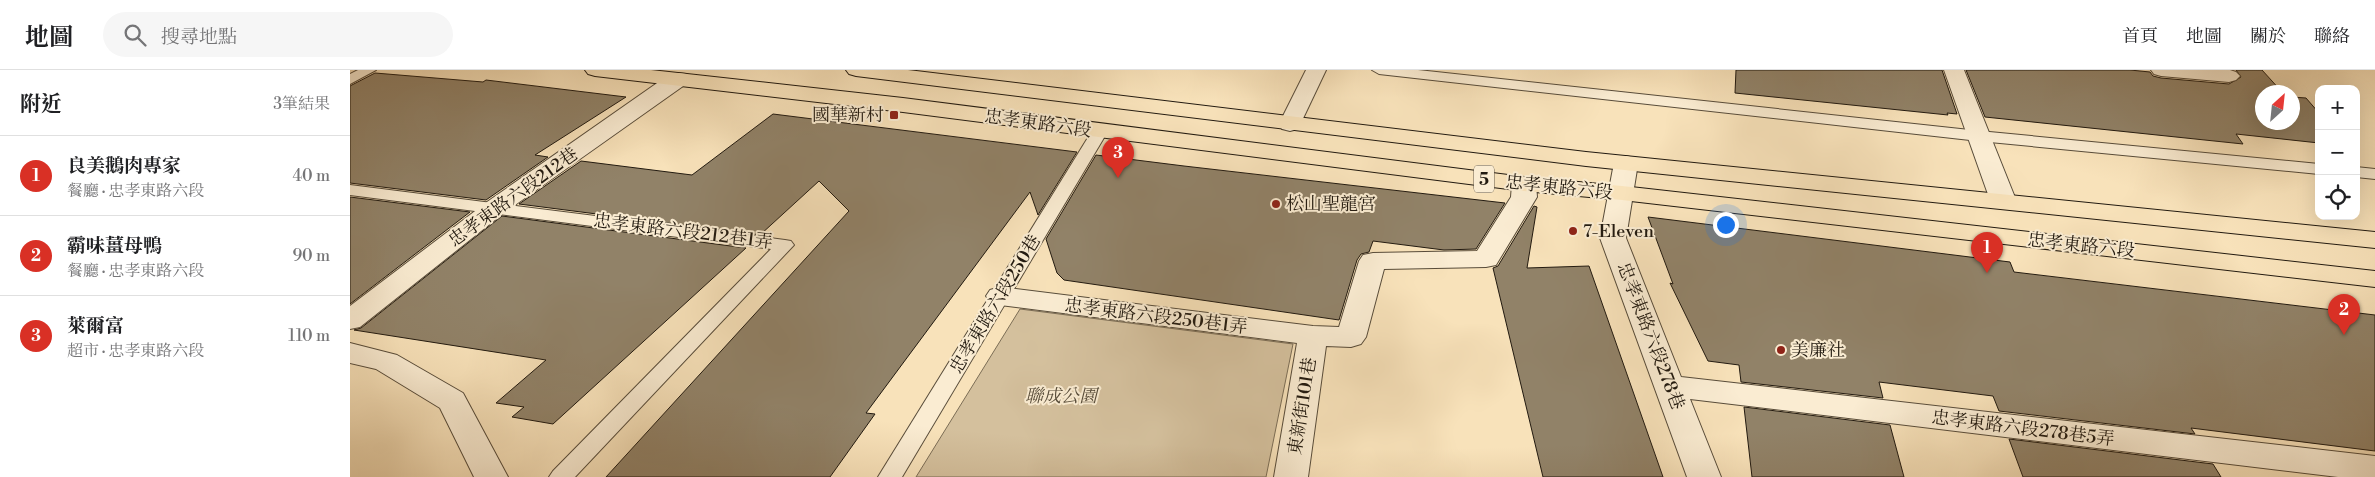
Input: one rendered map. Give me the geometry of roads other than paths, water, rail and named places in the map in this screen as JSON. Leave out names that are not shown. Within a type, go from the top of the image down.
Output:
[{"type":"main road","name":"忠孝東路六段","points":[[595,70],[678,78],[1524,184],[1622,193],[2375,279]]},
{"type":"main road","name":"忠孝東路六段","points":[[856,70],[1055,93],[1290,124],[1626,163],[2003,200],[2375,240]]},
{"type":"street","points":[[1290,124],[1316,70]]},
{"type":"street","points":[[1954,70],[2003,200]]},
{"type":"street","points":[[2161,70],[2229,76]]},
{"type":"street","name":"忠孝東路六段212巷","points":[[350,320],[496,207],[678,78]]},
{"type":"street","name":"忠孝東路六段278巷","points":[[1626,163],[1613,238],[1671,386],[1704,477]]},
{"type":"street","name":"忠孝東路六段250巷1弄","points":[[1000,296],[1313,336],[1351,337],[1373,261],[1486,260],[1524,197],[1524,184]]},
{"type":"street","name":"東新街101巷","points":[[1291,477],[1313,336]]},
{"type":"street","points":[[350,353],[386,362],[452,401],[491,477]]},
{"type":"street","name":"忠孝東路六段278巷5弄","points":[[1671,386],[2375,469]]},
{"type":"lane","points":[[350,80],[369,70]]},
{"type":"lane","points":[[1379,70],[1979,136],[2315,169]]},
{"type":"lane","name":"忠孝東路六段250巷","points":[[890,477],[1100,131]]},
{"type":"lane","points":[[2360,172],[2375,174]]},
{"type":"lane","name":"忠孝東路六段212巷1弄","points":[[350,190],[785,245],[561,477]]},
{"type":"place","name":"國華新村","points":[[894,115]]},
{"type":"place","name":"萊爾富","points":[[1118,178]]},
{"type":"place","name":"松山聖龍宮","points":[[1276,204]]},
{"type":"place","name":"7-Eleven","points":[[1573,231]]},
{"type":"place","name":"良美鵝肉專家","points":[[1987,273]]},
{"type":"place","name":"霸味薑母鴨","points":[[2344,335]]},
{"type":"place","name":"美廉社","points":[[1781,350]]},
{"type":"park label","name":"聯成公園","points":[[1061,396]]}]
